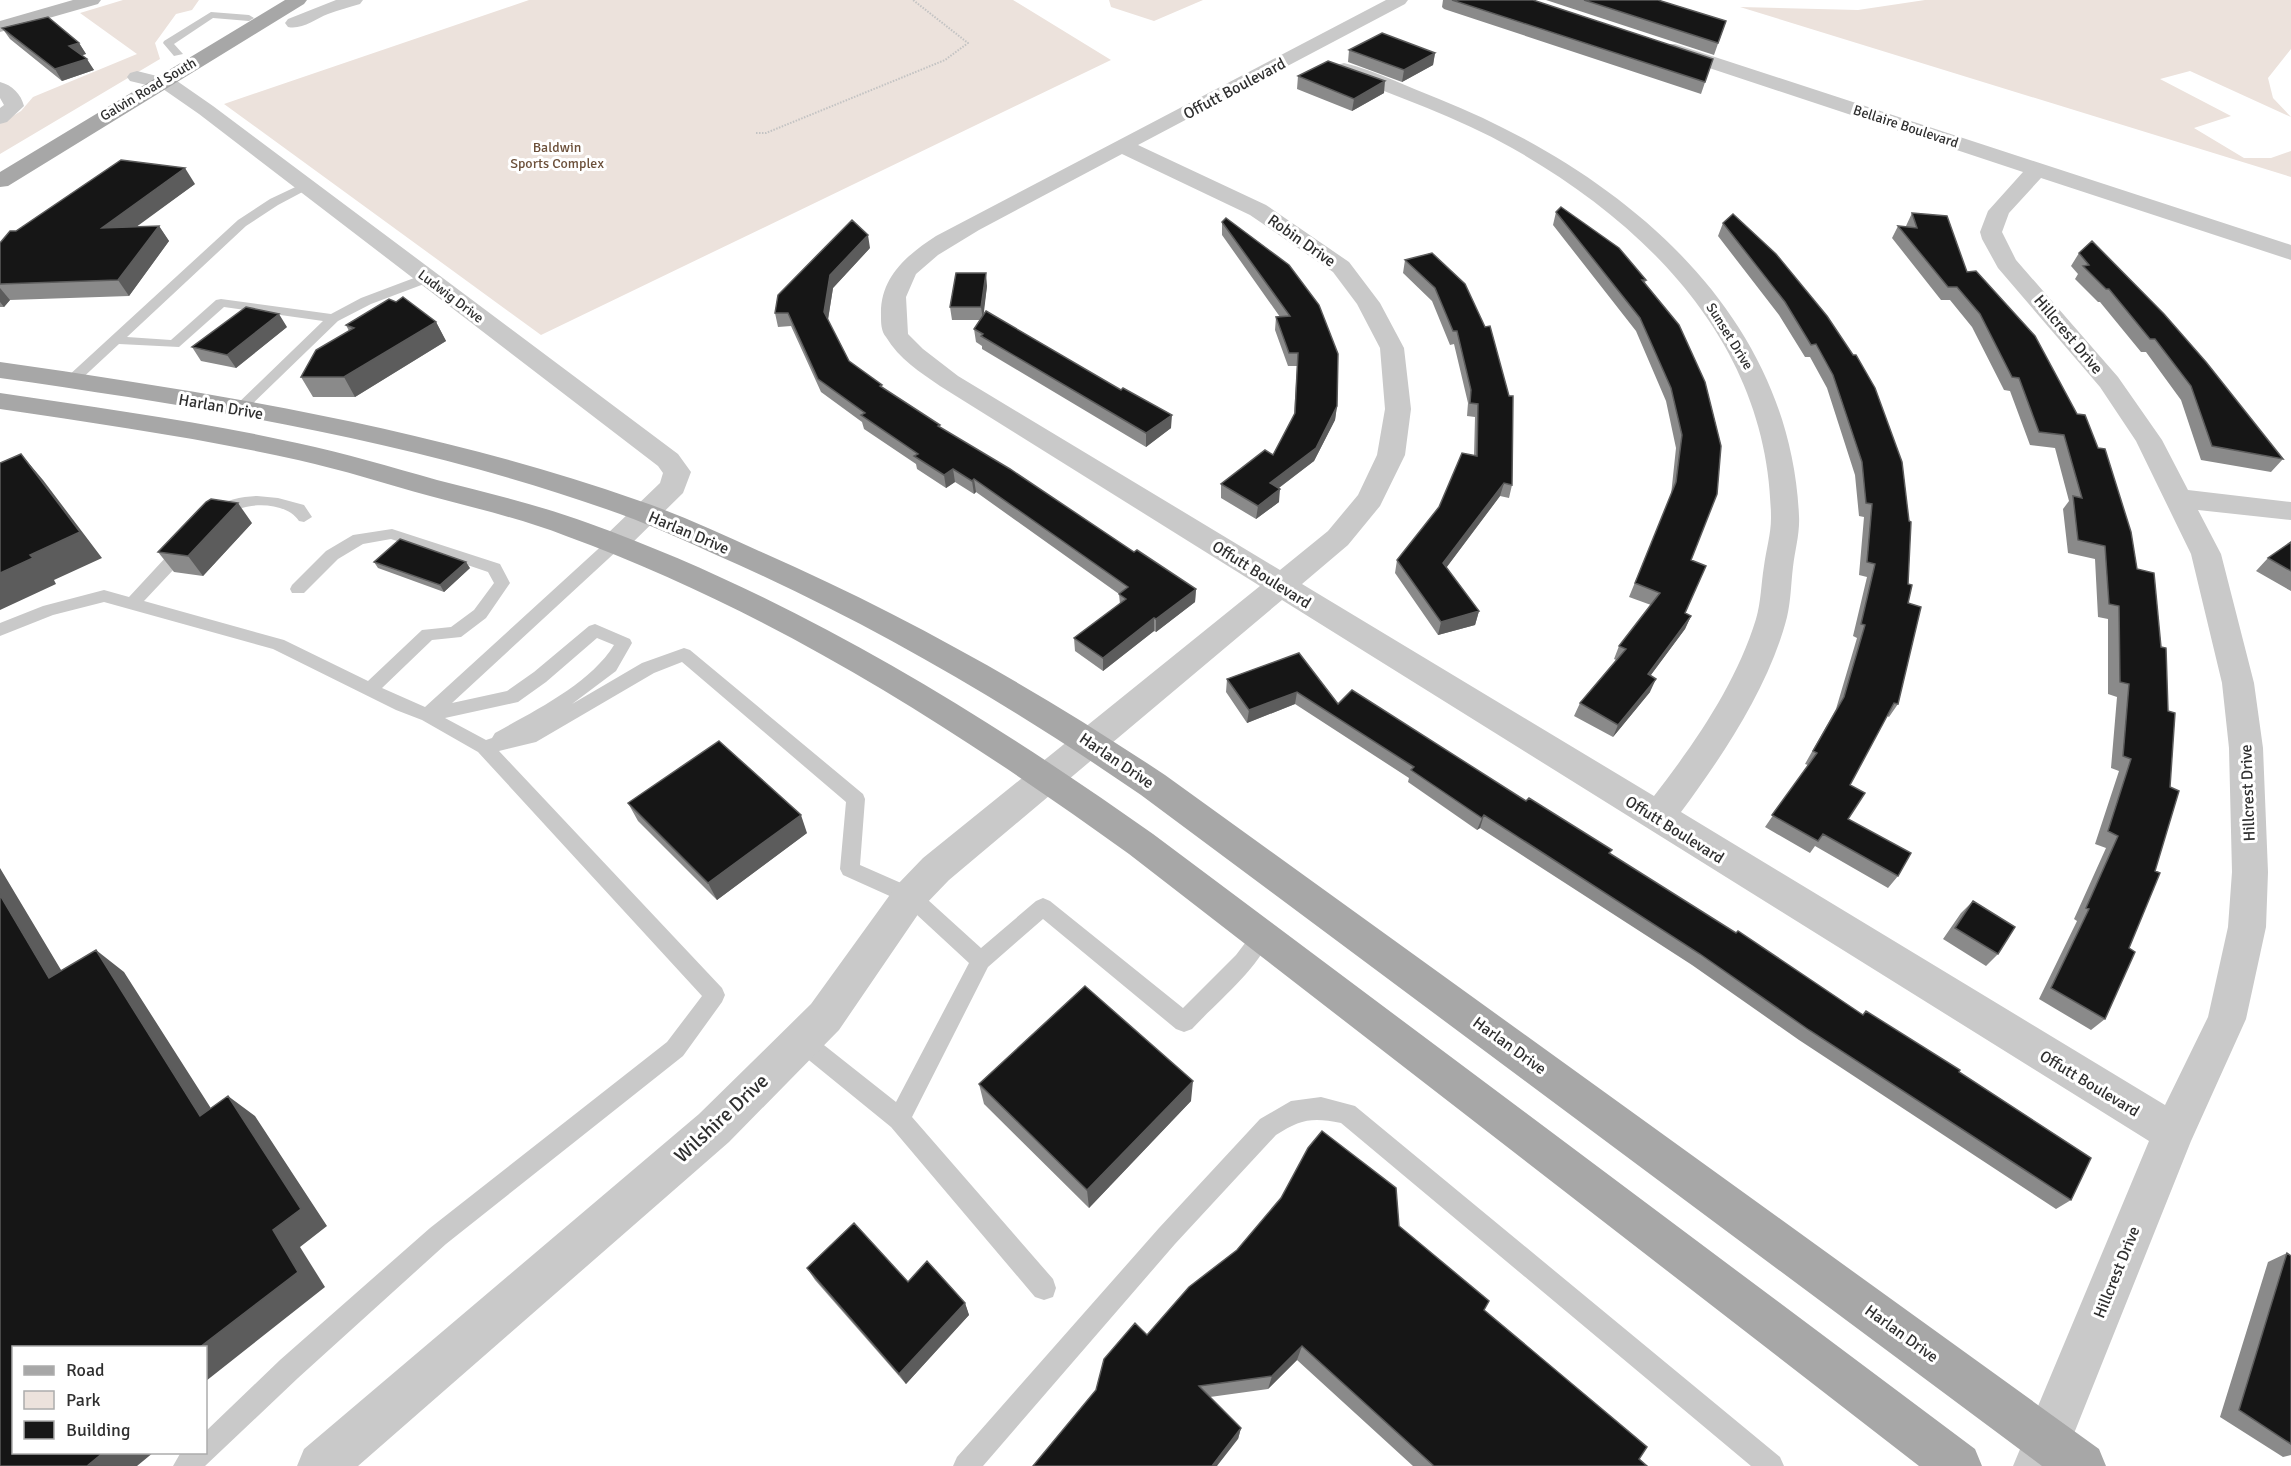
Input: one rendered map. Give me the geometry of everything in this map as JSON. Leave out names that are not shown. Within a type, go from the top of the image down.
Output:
[{"type":"main road","points":[[0,27],[92,0]]},
{"type":"main road","name":"Galvin Road South","points":[[0,159],[178,54],[290,0]]},
{"type":"main road","name":"Galvin Road South","points":[[0,181],[161,81],[298,0]]},
{"type":"main road","name":"Harlan Drive","points":[[0,370],[72,380],[371,433],[522,473],[647,514],[794,577],[868,613],[947,655],[1091,742],[1459,1008],[2055,1458]]},
{"type":"main road","name":"Harlan Drive","points":[[0,401],[115,417],[295,451],[509,508],[614,544],[682,572],[820,636],[955,715],[1048,777],[1262,936],[1958,1466]]},
{"type":"street","points":[[294,23],[322,10],[354,0]]},
{"type":"street","name":"Offutt Boulevard","points":[[1399,0],[971,225],[917,258],[897,283],[893,309],[896,334],[919,358],[949,381],[2173,1133]]},
{"type":"street","name":"Bellaire Boulevard","points":[[1646,41],[2291,254]]},
{"type":"street","name":"Sunset Drive","points":[[1300,53],[1463,116],[1540,155],[1580,181],[1628,217],[1675,260],[1715,310],[1746,358],[1764,400],[1780,453],[1786,518],[1771,619],[1739,699],[1688,778],[1657,818]]},
{"type":"street","name":"Ludwig Drive","points":[[137,77],[161,81],[206,110],[668,460],[677,472],[673,487],[614,544]]},
{"type":"street","points":[[0,88],[12,98],[14,106],[0,118]]},
{"type":"street","name":"Robin Drive","points":[[1091,742],[1338,538],[1370,499],[1391,455],[1398,409],[1392,348],[1368,303],[1341,267],[1258,210],[1123,146]]},
{"type":"street","name":"Hillcrest Drive","points":[[2038,169],[1999,211],[1993,221],[1991,232],[1998,250],[2109,382],[2149,440],[2206,554],[2238,683],[2246,748],[2250,872],[2247,927],[2227,1019],[2173,1133],[2055,1458]]},
{"type":"street","points":[[2178,498],[2291,512]]},
{"type":"street","name":"Wilshire Drive","points":[[321,1466],[714,1128],[825,1017],[910,896],[936,869],[1091,742]]},
{"type":"lane","points":[[72,380],[242,224],[274,202],[306,186]]},
{"type":"lane","points":[[239,409],[333,318],[366,301],[426,278]]},
{"type":"lane","points":[[117,340],[174,344],[221,303],[333,318]]},
{"type":"lane","points":[[132,604],[203,528],[230,505],[249,501],[277,501],[299,509],[304,517]]},
{"type":"lane","points":[[298,589],[332,555],[359,539],[392,534],[494,568],[502,584],[480,614],[455,633],[428,634],[370,689]]},
{"type":"lane","points":[[428,715],[614,544]]},
{"type":"lane","points":[[0,630],[48,610],[104,596],[278,644],[428,715],[484,747],[715,995],[675,1049],[438,1236],[207,1447]]},
{"type":"lane","points":[[428,715],[512,697],[540,677],[595,630],[624,643],[610,666],[554,708],[484,747]]},
{"type":"lane","points":[[484,747],[530,737],[648,668],[684,654],[856,799],[850,869],[910,896],[981,961]]},
{"type":"lane","points":[[899,1119],[981,961],[1043,907],[1185,1022],[1244,961],[1262,936]]},
{"type":"lane","points":[[802,1041],[899,1119],[1044,1288]]},
{"type":"lane","points":[[966,1466],[1167,1236],[1268,1127],[1291,1112],[1321,1108],[1347,1114],[1771,1466]]},
{"type":"lane","points":[[186,1466],[199,1454]]},
{"type":"path","points":[[756,133],[766,133],[945,60],[964,48],[968,43],[913,0]]},
{"type":"green space","points":[[123,0],[199,0],[192,10],[176,14],[155,43],[160,59],[0,154],[0,124],[21,111],[33,97],[137,54],[80,13]]},
{"type":"green space","name":"Baldwin Sports Complex","points":[[529,0],[1013,0],[1111,60],[541,335],[224,104]]},
{"type":"green space","points":[[1109,0],[1203,0],[1154,21],[1111,7]]},
{"type":"green space","points":[[1925,0],[2291,0],[2291,49],[2268,78],[2273,98],[2291,117],[2190,71],[2160,79],[2231,116],[2194,128],[2244,158],[2271,158],[2291,151],[2291,177],[1740,7],[1858,10]]},
{"type":"building","points":[[1452,0],[1533,0],[1713,59],[1705,82]]},
{"type":"building","points":[[1584,0],[1658,0],[1726,21],[1718,43]]},
{"type":"building","points":[[48,17],[79,43],[69,46],[87,59],[55,69],[2,28]]},
{"type":"building","points":[[1382,33],[1435,53],[1404,70],[1349,50]]},
{"type":"building","points":[[1328,61],[1385,81],[1354,99],[1298,76]]},
{"type":"building","points":[[121,160],[185,168],[102,228],[159,226],[118,280],[0,284],[0,243],[10,231],[16,231]]},
{"type":"building","points":[[1561,207],[1619,248],[1679,325],[1705,382],[1721,446],[1717,494],[1691,560],[1706,566],[1685,613],[1691,616],[1648,674],[1656,679],[1618,725],[1580,703],[1626,649],[1619,646],[1660,593],[1635,583],[1676,482],[1682,435],[1671,388],[1640,318],[1556,212]]},
{"type":"building","points":[[1912,213],[1947,216],[1967,272],[1976,271],[2035,336],[2077,414],[2085,415],[2098,448],[2105,449],[2131,532],[2137,569],[2154,573],[2161,647],[2166,648],[2168,711],[2175,713],[2170,787],[2179,791],[2155,871],[2160,873],[2129,948],[2135,952],[2105,1019],[2051,988],[2089,909],[2086,908],[2118,836],[2108,831],[2131,759],[2123,756],[2129,684],[2120,682],[2119,606],[2109,604],[2105,546],[2078,540],[2073,496],[2082,498],[2064,435],[2039,432],[2019,378],[2012,377],[1980,314],[1957,287],[1948,287],[1898,226],[1917,228]]},
{"type":"building","points":[[1733,214],[1776,254],[1827,316],[1853,355],[1856,355],[1875,388],[1902,462],[1909,521],[1911,522],[1908,584],[1912,585],[1908,603],[1921,607],[1898,704],[1894,703],[1850,785],[1865,793],[1848,819],[1911,853],[1898,876],[1823,834],[1818,841],[1772,815],[1817,753],[1813,751],[1844,697],[1865,625],[1861,624],[1875,564],[1867,562],[1872,504],[1866,503],[1862,462],[1833,375],[1816,344],[1811,345],[1785,302],[1723,223]]},
{"type":"building","points":[[1226,218],[1289,265],[1319,305],[1338,354],[1337,406],[1316,448],[1270,483],[1280,489],[1258,506],[1221,484],[1265,450],[1273,455],[1295,413],[1298,353],[1289,353],[1276,317],[1290,316],[1222,222]]},
{"type":"building","points":[[852,220],[868,235],[830,275],[824,312],[849,361],[882,385],[880,386],[940,425],[938,426],[1010,469],[1134,552],[1137,550],[1196,589],[1103,658],[1074,638],[1126,599],[1119,594],[1128,587],[974,479],[972,481],[953,469],[944,475],[914,456],[918,454],[861,415],[865,413],[818,379],[788,313],[775,313],[778,295]]},
{"type":"building","points":[[2092,241],[2164,314],[2206,362],[2283,459],[2212,446],[2191,386],[2155,339],[2150,339],[2109,289],[2106,289],[2083,266],[2089,265],[2079,253]]},
{"type":"building","points":[[1432,253],[1465,284],[1485,327],[1490,326],[1509,396],[1513,396],[1512,485],[1504,483],[1443,563],[1479,611],[1441,622],[1397,560],[1439,507],[1462,453],[1477,456],[1478,404],[1470,403],[1471,390],[1457,331],[1453,331],[1435,288],[1405,260]]},
{"type":"building","points":[[956,273],[986,273],[981,307],[950,307]]},
{"type":"building","points":[[403,297],[436,322],[344,377],[301,377],[316,350],[354,328],[346,325],[389,299],[396,302]]},
{"type":"building","points":[[246,307],[279,314],[227,355],[192,347]]},
{"type":"building","points":[[986,311],[1121,390],[1123,388],[1172,415],[1146,433],[981,336],[983,334],[974,329]]},
{"type":"building","points":[[21,454],[80,532],[30,555],[33,558],[0,573],[0,463]]},
{"type":"building","points":[[211,499],[238,503],[188,556],[158,552],[206,502]]},
{"type":"building","points":[[400,539],[466,562],[440,585],[374,562]]},
{"type":"building","points":[[2291,542],[2291,571],[2268,558]]},
{"type":"building","points":[[1299,653],[1338,704],[1352,690],[1526,801],[1529,798],[1612,850],[1609,853],[1736,933],[1738,931],[1863,1015],[1866,1011],[1960,1070],[1959,1072],[2091,1158],[2071,1200],[1809,1030],[1700,954],[1484,815],[1482,818],[1411,770],[1414,767],[1297,692],[1249,710],[1227,679]]},
{"type":"building","points":[[719,741],[801,815],[708,883],[628,803]]},
{"type":"building","points":[[0,895],[49,978],[96,950],[200,1116],[228,1096],[301,1209],[273,1230],[298,1272],[201,1346],[12,1346],[12,1454],[102,1454],[87,1466],[0,1466]]},
{"type":"building","points":[[1973,901],[2015,927],[1998,954],[1955,928]]},
{"type":"building","points":[[1085,986],[1193,1081],[1087,1190],[979,1084]]},
{"type":"building","points":[[1322,1131],[1396,1188],[1399,1226],[1489,1301],[1484,1310],[1647,1447],[1639,1459],[1647,1466],[1434,1466],[1302,1346],[1272,1376],[1199,1386],[1241,1428],[1212,1466],[1033,1466],[1096,1390],[1104,1359],[1135,1323],[1147,1335],[1189,1287],[1237,1250],[1281,1198],[1308,1148]]},
{"type":"building","points":[[854,1223],[908,1282],[927,1261],[965,1303],[899,1374],[807,1268]]},
{"type":"building","points":[[2287,1253],[2291,1256],[2291,1444],[2239,1410]]}]
